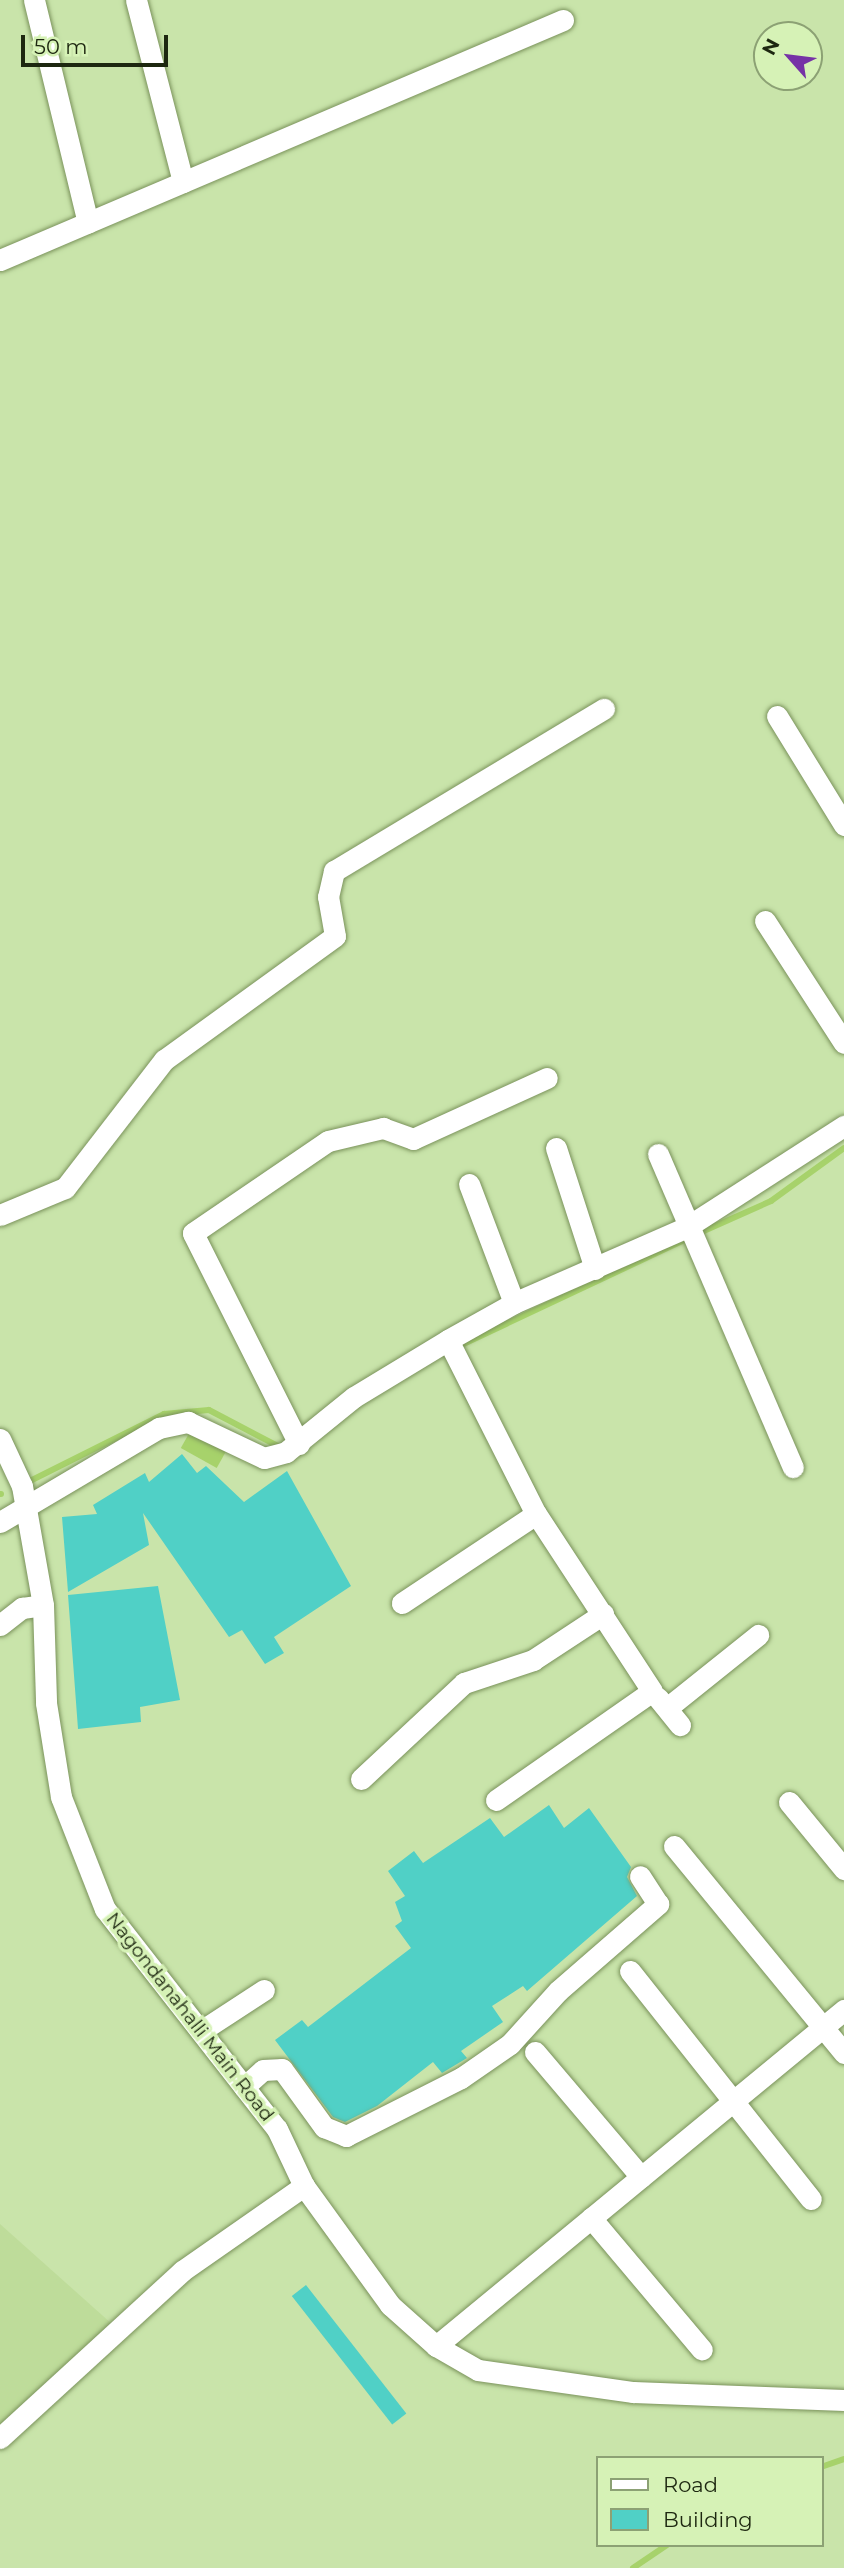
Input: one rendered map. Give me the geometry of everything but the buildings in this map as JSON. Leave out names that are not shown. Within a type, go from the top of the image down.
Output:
[{"type":"street","points":[[34,0],[88,223]]},
{"type":"street","points":[[136,0],[183,182]]},
{"type":"street","points":[[0,260],[563,20]]},
{"type":"street","points":[[0,1215],[65,1188],[164,1060],[335,936],[328,897],[334,871],[604,709]]},
{"type":"street","points":[[777,716],[844,825]]},
{"type":"street","points":[[765,921],[844,1043]]},
{"type":"street","points":[[299,1444],[193,1233],[328,1141],[383,1128],[413,1139],[547,1078]]},
{"type":"street","points":[[0,1522],[26,1504],[159,1428],[178,1424],[214,1430],[264,1458],[299,1444],[354,1397],[448,1340],[514,1303],[687,1227],[844,1126]]},
{"type":"street","points":[[556,1148],[595,1269]]},
{"type":"street","points":[[658,1154],[687,1227],[793,1467]]},
{"type":"street","points":[[469,1185],[514,1303]]},
{"type":"street","points":[[448,1340],[536,1514],[652,1691],[674,1717],[758,1635]]},
{"type":"street","name":"Nagondanahalli Main Road","points":[[0,1438],[26,1504],[43,1605],[46,1703],[61,1797],[105,1909],[277,2129],[304,2186],[364,2275],[436,2346],[478,2370],[621,2390],[844,2400]]},
{"type":"street","points":[[402,1603],[536,1514]]},
{"type":"street","points":[[0,1625],[22,1608],[43,1605]]},
{"type":"street","points":[[361,1779],[464,1683],[533,1660],[603,1614]]},
{"type":"street","points":[[496,1800],[652,1691]]},
{"type":"street","points":[[789,1802],[844,1869]]},
{"type":"street","points":[[674,1846],[844,2053]]},
{"type":"street","points":[[244,2087],[264,2070],[282,2069],[324,2127],[346,2136],[461,2078],[510,2043],[558,1991],[658,1904],[640,1876]]},
{"type":"street","points":[[630,1971],[811,2199]]},
{"type":"street","points":[[201,2031],[264,1990]]},
{"type":"street","points":[[436,2346],[844,2010]]},
{"type":"street","points":[[535,2052],[641,2177]]},
{"type":"street","points":[[0,2438],[182,2271],[304,2186]]},
{"type":"street","points":[[591,2218],[702,2350]]},
{"type":"shaded area","points":[[192,1428],[228,1448],[217,1468],[181,1448]]},
{"type":"shaded area","points":[[0,2224],[112,2324],[0,2437]]},
{"type":"waterway","points":[[697,1234],[771,1201],[844,1148]]},
{"type":"waterway","points":[[457,1347],[684,1240]]},
{"type":"waterway","points":[[30,1481],[164,1414],[209,1410],[278,1446]]},
{"type":"waterway","points":[[823,2466],[844,2459]]},
{"type":"waterway","points":[[633,2568],[664,2547]]}]
